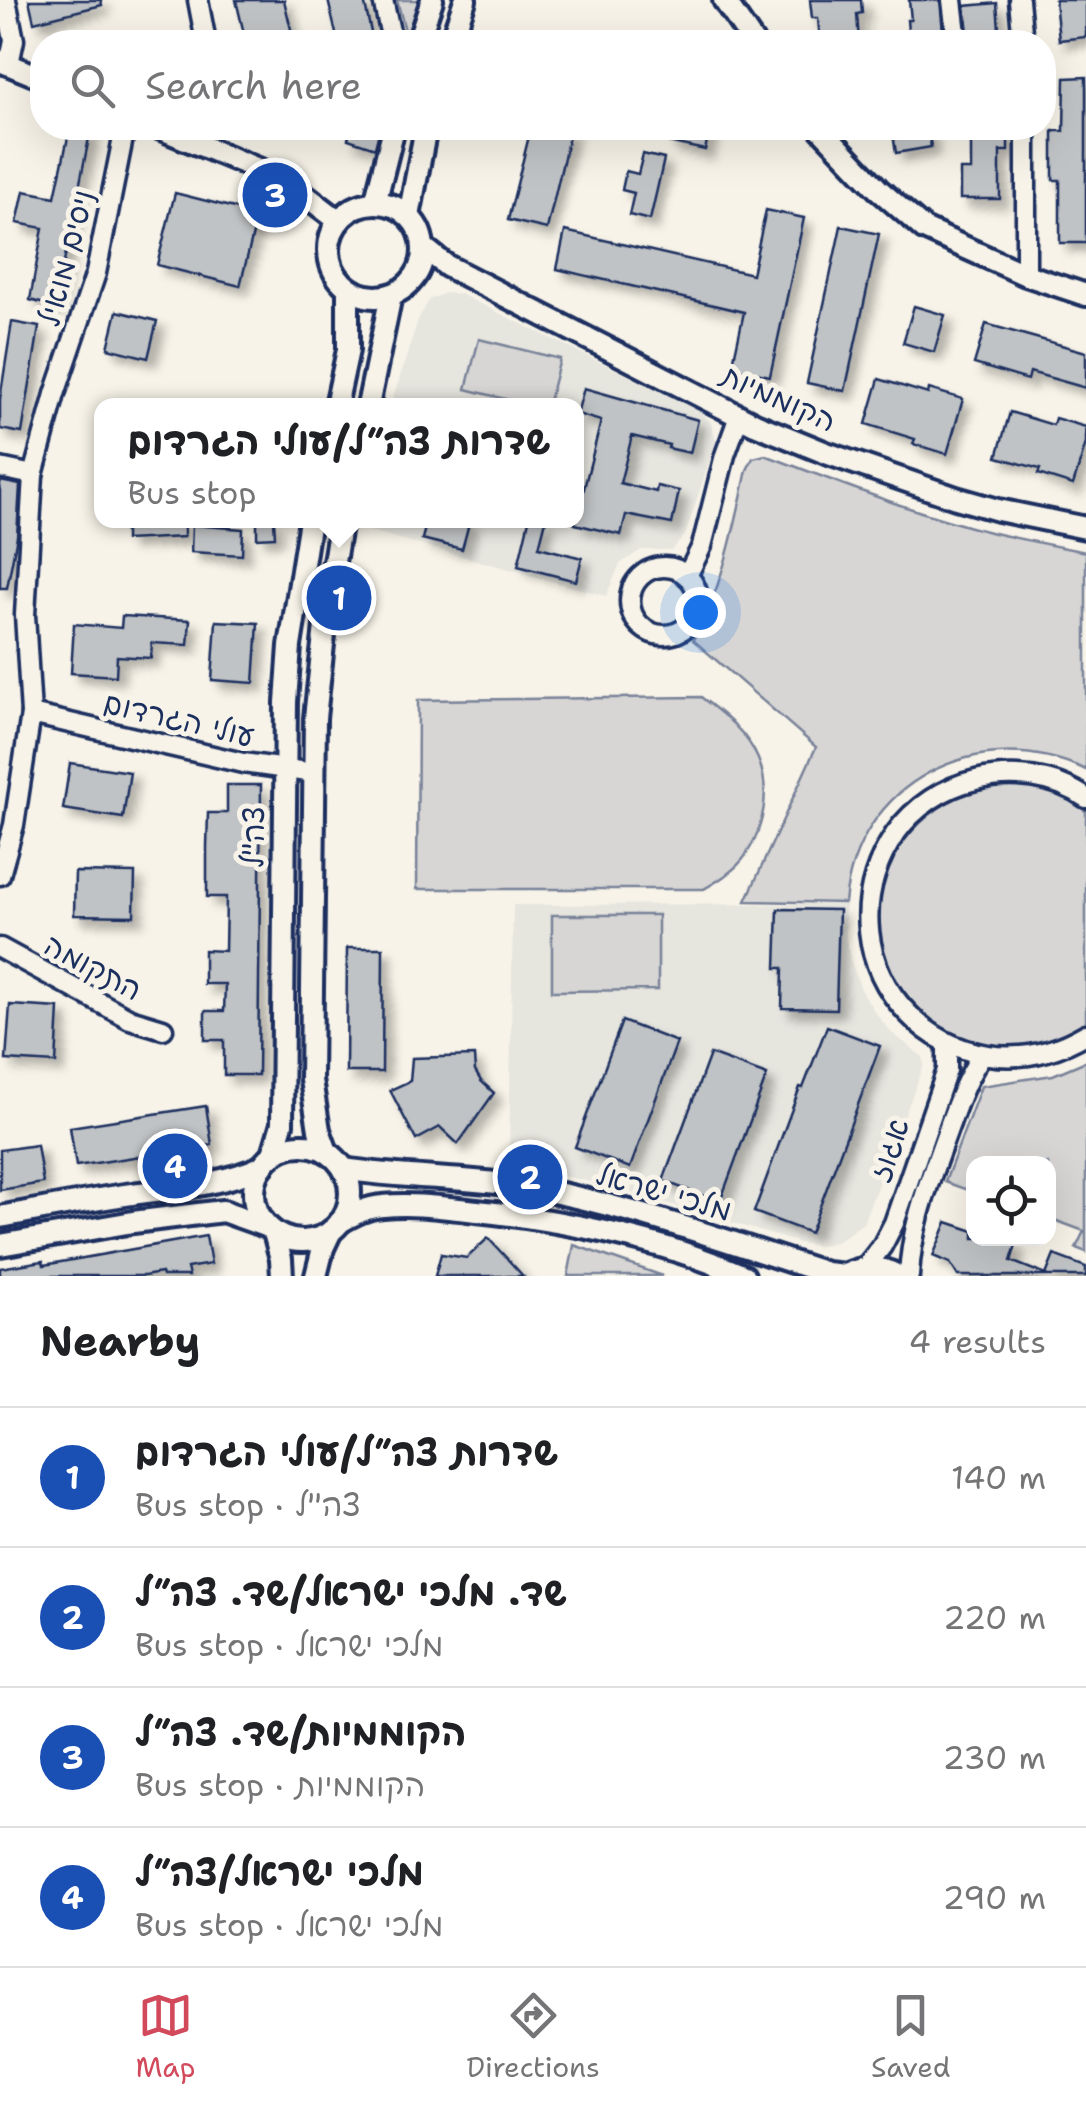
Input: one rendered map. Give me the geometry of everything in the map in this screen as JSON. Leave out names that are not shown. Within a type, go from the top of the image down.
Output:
[{"type":"street","points":[[6,0],[14,40],[4,62],[30,73]]},
{"type":"street","points":[[198,0],[204,30]]},
{"type":"street","points":[[382,0],[390,30]]},
{"type":"street","points":[[422,30],[432,0]]},
{"type":"street","points":[[455,30],[464,0]]},
{"type":"street","points":[[724,0],[744,30]]},
{"type":"street","points":[[952,0],[955,30]]},
{"type":"street","points":[[1019,0],[1022,30]]},
{"type":"street","name":"ניסים מואיל","points":[[0,875],[14,824],[31,714],[25,615],[33,475],[55,394],[96,273],[124,140]]},
{"type":"street","points":[[203,140],[296,189],[339,221]]},
{"type":"street","points":[[374,203],[391,140]]},
{"type":"street","points":[[409,216],[424,140]]},
{"type":"street","points":[[831,140],[878,189],[924,229],[1026,276],[1086,295]]},
{"type":"street","points":[[1026,140],[1026,276]]},
{"type":"street","points":[[411,282],[418,272],[423,247],[409,216],[387,204],[374,203],[355,208],[339,221],[330,238],[329,257],[335,274],[348,288],[369,297],[392,295],[431,273],[466,276]]},
{"type":"street","name":"הקוממיות","points":[[423,247],[466,276],[739,416],[826,453],[998,510],[1086,528]]},
{"type":"street","points":[[338,398],[348,350],[348,288]]},
{"type":"street","points":[[370,398],[392,295]]},
{"type":"street","points":[[687,576],[702,546],[739,416]]},
{"type":"street","points":[[0,468],[33,475]]},
{"type":"street","name":"צה\"ל","points":[[268,1160],[282,1124],[286,702],[290,646],[309,528]]},
{"type":"street","name":"צה\"ל","points":[[327,1152],[318,1130],[312,1080],[314,773],[320,657],[341,528]]},
{"type":"street","name":"עולי הגרדום","points":[[31,714],[243,763],[314,773]]},
{"type":"street","points":[[1086,798],[1060,784],[1009,775],[965,782],[932,798],[912,815],[886,849],[870,890],[868,916],[873,953],[882,979],[909,1016],[947,1044],[982,1056],[1015,1057],[1047,1052],[1086,1034]]},
{"type":"street","name":"התקומה","points":[[0,948],[130,1019],[162,1029]]},
{"type":"street","name":"אגוז","points":[[851,1273],[882,1246],[894,1222],[946,1070],[947,1044]]},
{"type":"street","name":"אגוז","points":[[909,1276],[914,1230],[922,1202],[967,1076],[982,1056]]},
{"type":"street","points":[[0,1217],[214,1183],[238,1177],[286,1148],[314,1146],[327,1152],[344,1169],[350,1190],[349,1202],[322,1248],[316,1276]]},
{"type":"street","points":[[268,1160],[257,1175],[254,1197],[261,1218],[271,1229],[282,1276]]},
{"type":"street","name":"מלכי ישראל","points":[[344,1169],[478,1181],[566,1195],[641,1214],[826,1273],[877,1268],[898,1276]]},
{"type":"street","name":"מלכי ישראל","points":[[336,1226],[361,1210],[382,1206],[444,1208],[569,1224],[658,1246],[744,1276]]},
{"type":"street","points":[[0,1244],[223,1211],[283,1237],[303,1241],[313,1240],[336,1226]]},
{"type":"shaded area","points":[[397,0],[422,0],[416,30],[405,30]]},
{"type":"shaded area","points":[[445,293],[460,294],[696,409],[710,421],[716,441],[685,535],[672,550],[641,550],[620,564],[606,596],[367,530],[584,528],[584,398],[393,398],[418,320],[429,300]]},
{"type":"shaded area","points":[[479,339],[560,359],[550,398],[501,398],[466,389]]},
{"type":"shaded area","points":[[765,455],[936,517],[1086,552],[1086,770],[1045,756],[1005,753],[966,758],[930,772],[898,795],[872,824],[854,860],[845,903],[746,901],[816,747],[693,640],[720,578],[747,470],[753,458]]},
{"type":"shaded area","points":[[701,697],[748,740],[764,783],[764,808],[752,844],[742,860],[721,878],[704,889],[417,889],[418,700]]},
{"type":"shaded area","points":[[1009,785],[1049,792],[1086,811],[1086,1022],[1059,1037],[1015,1047],[969,1040],[924,1016],[895,982],[880,942],[880,899],[894,858],[920,823],[959,797]]},
{"type":"shaded area","points":[[845,904],[846,939],[861,989],[892,1033],[923,1057],[924,1065],[863,1223],[838,1241],[820,1246],[800,1243],[609,1186],[509,1164],[513,905]]},
{"type":"shaded area","points":[[552,915],[658,915],[658,990],[552,991]]},
{"type":"shaded area","points":[[1086,1061],[1086,1252],[1076,1248],[1084,1231],[1056,1221],[1056,1156],[966,1156],[966,1190],[945,1182],[981,1086],[1053,1075]]},
{"type":"shaded area","points":[[574,1245],[663,1276],[568,1276]]},
{"type":"building","points":[[29,0],[101,0],[102,5],[34,22]]},
{"type":"building","points":[[236,0],[284,0],[291,30],[243,30]]},
{"type":"building","points":[[328,0],[364,0],[370,30],[335,30]]},
{"type":"building","points":[[810,0],[861,0],[858,30],[819,30],[818,18],[812,18]]},
{"type":"building","points":[[909,0],[940,0],[943,30],[908,30],[907,20],[911,20]]},
{"type":"building","points":[[1055,0],[1086,0],[1086,37],[1059,40]]},
{"type":"building","points":[[997,3],[999,30],[968,30],[965,6]]},
{"type":"building","points":[[1086,77],[1086,243],[1060,243],[1060,180],[1053,180],[1053,140],[1056,131],[1064,131],[1065,78]]},
{"type":"building","points":[[67,140],[89,140],[55,307],[30,300],[43,228],[17,223],[24,191],[55,197]]},
{"type":"building","points":[[351,140],[377,140],[375,148]]},
{"type":"building","points":[[528,140],[568,140],[547,229],[508,220]]},
{"type":"building","points":[[668,140],[707,140],[705,150]]},
{"type":"building","points":[[894,140],[930,140],[931,147],[896,153]]},
{"type":"building","points":[[971,140],[1008,140],[1008,151],[1000,151],[1000,199],[960,199],[960,170],[971,170]]},
{"type":"building","points":[[643,154],[664,159],[650,220],[629,215],[634,193],[622,190],[626,171],[638,174]]},
{"type":"building","points":[[175,193],[258,214],[240,286],[157,265]]},
{"type":"building","points":[[766,210],[804,218],[770,376],[732,368],[744,312],[557,269],[565,231],[752,274]]},
{"type":"building","points":[[841,226],[879,234],[845,391],[807,383]]},
{"type":"building","points":[[914,306],[945,315],[934,352],[903,343]]},
{"type":"building","points":[[117,311],[157,321],[148,358],[108,348]]},
{"type":"building","points":[[12,322],[39,327],[22,433],[0,429],[0,399]]},
{"type":"building","points":[[986,324],[1086,352],[1086,388],[1030,372],[1028,380],[974,364]]},
{"type":"building","points":[[879,379],[928,394],[929,389],[963,399],[947,454],[866,424]]},
{"type":"building","points":[[584,388],[698,420],[690,453],[632,436],[620,483],[656,492],[657,486],[679,491],[672,524],[626,515],[621,535],[584,526],[584,488],[601,421],[584,416]]},
{"type":"building","points":[[1010,412],[1053,425],[1055,418],[1086,427],[1086,443],[1073,485],[1038,474],[1040,469],[997,457]]},
{"type":"building","points":[[0,481],[20,485],[17,536],[7,588],[0,588]]},
{"type":"building","points":[[125,528],[184,528],[184,537],[125,540]]},
{"type":"building","points":[[192,528],[243,529],[242,555],[191,552]]},
{"type":"building","points":[[257,528],[274,528],[275,537],[257,538]]},
{"type":"building","points":[[425,528],[468,528],[462,549],[422,539]]},
{"type":"building","points":[[527,528],[544,528],[539,547],[582,558],[576,581],[518,566]]},
{"type":"building","points":[[122,616],[190,620],[188,645],[152,643],[151,658],[117,656],[116,676],[71,673],[74,624],[121,628]]},
{"type":"building","points":[[216,621],[258,623],[254,683],[212,680]]},
{"type":"building","points":[[70,763],[130,772],[123,818],[63,809]]},
{"type":"building","points":[[227,785],[261,785],[258,1075],[224,1075],[224,1040],[205,1040],[205,1011],[224,1011],[225,984],[204,984],[204,950],[225,951],[226,897],[207,897],[208,813],[227,813]]},
{"type":"building","points":[[75,872],[135,873],[134,916],[74,915]]},
{"type":"building","points":[[778,909],[839,910],[836,1009],[782,1008],[783,968],[776,968]]},
{"type":"building","points":[[347,948],[383,948],[382,1072],[346,1072]]},
{"type":"building","points":[[10,1005],[59,1008],[56,1063],[6,1060]]},
{"type":"building","points":[[622,1021],[677,1042],[630,1168],[575,1147]]},
{"type":"building","points":[[827,1026],[880,1046],[810,1233],[754,1212]]},
{"type":"building","points":[[710,1054],[767,1075],[720,1202],[663,1181]]},
{"type":"building","points":[[474,1056],[475,1071],[494,1093],[458,1144],[440,1127],[416,1140],[390,1090],[410,1081],[412,1058]]},
{"type":"building","points":[[206,1106],[212,1145],[76,1166],[70,1127]]},
{"type":"building","points":[[37,1145],[43,1183],[0,1190],[0,1150]]},
{"type":"building","points":[[947,1222],[966,1228],[966,1246],[1016,1246],[1011,1261],[1046,1275],[1054,1255],[1086,1267],[1086,1276],[958,1276],[950,1263],[933,1256]]},
{"type":"building","points":[[206,1236],[211,1264],[187,1268],[189,1276],[0,1276],[0,1268],[43,1261],[44,1265]]},
{"type":"building","points":[[488,1238],[523,1276],[435,1276],[441,1254],[467,1258]]},
{"type":"place","name":"הקוממיות/שד. צה״ל","points":[[275,195]]},
{"type":"place","name":"שדרות צה״ל/עולי הגרדום","points":[[339,598]]},
{"type":"place","name":"מלכי ישראל/צה״ל","points":[[175,1166]]},
{"type":"place","name":"שד. מלכי ישראל/שד. צה״ל","points":[[530,1177]]}]
